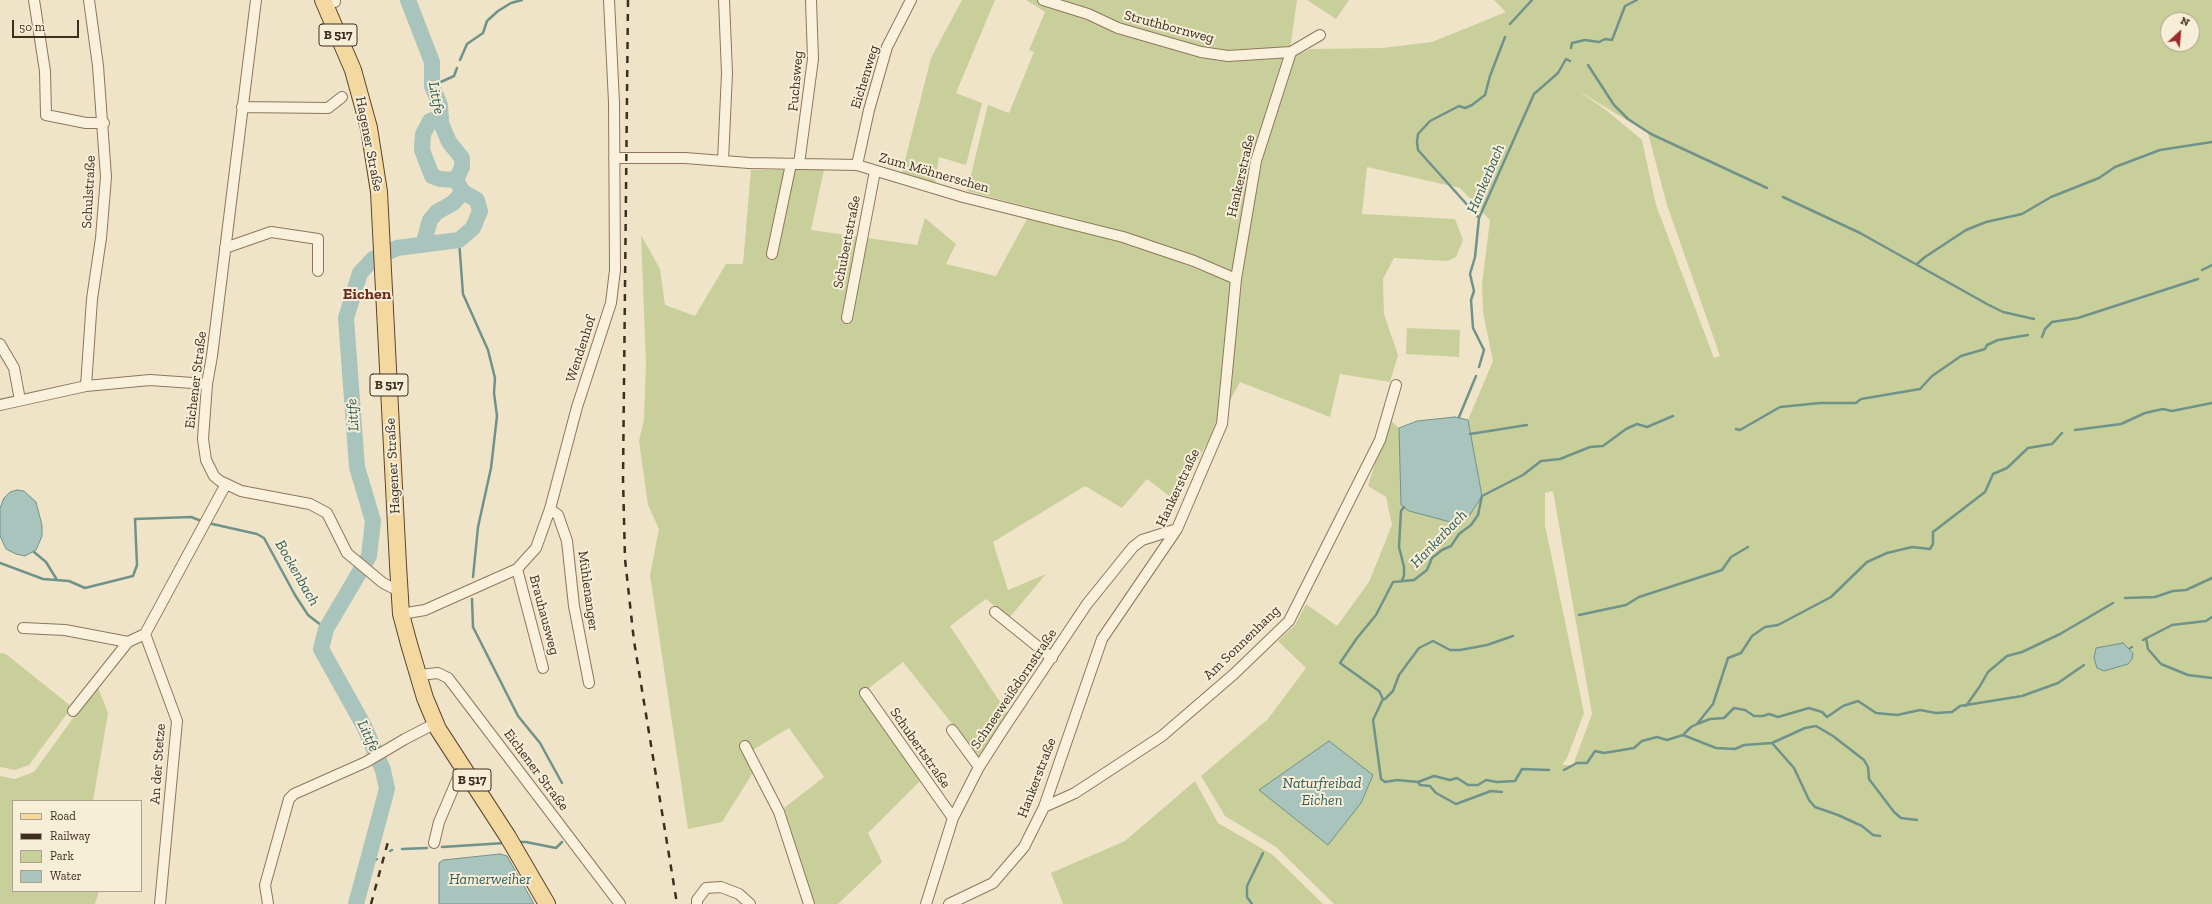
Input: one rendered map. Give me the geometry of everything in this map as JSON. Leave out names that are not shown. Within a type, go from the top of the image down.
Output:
[{"type":"main road","name":"Hagener Straße","points":[[331,1],[353,70],[369,128],[379,192],[401,614],[419,675],[436,723],[512,843],[547,904]]},
{"type":"street","points":[[34,0],[45,71],[46,115],[86,123],[104,123]]},
{"type":"street","name":"Schulstraße","points":[[86,386],[92,299],[101,238],[106,177],[104,123],[89,0]]},
{"type":"street","name":"Eichener Straße","points":[[256,0],[212,356],[207,384],[203,439],[206,460],[214,476],[241,491],[310,504],[327,513],[347,553],[383,583],[399,591]]},
{"type":"street","name":"Wendenhof","points":[[401,614],[425,610],[517,569],[536,548],[550,509],[577,407],[611,303],[615,270],[614,158],[609,0]]},
{"type":"street","points":[[723,161],[727,73],[724,0]]},
{"type":"street","name":"Fuchsweg","points":[[772,254],[795,164],[813,59],[811,0]]},
{"type":"street","name":"Eichenweg","points":[[857,166],[869,110],[887,47],[912,0]]},
{"type":"street","name":"Struthbornweg","points":[[1043,0],[1088,14],[1118,28],[1201,52],[1228,56],[1291,52]]},
{"type":"street","points":[[1291,52],[1320,35]]},
{"type":"street","name":"Hankerstraße","points":[[949,904],[993,883],[1024,847],[1044,807],[1102,639],[1177,529],[1222,424],[1236,279],[1256,160],[1291,52]]},
{"type":"street","points":[[242,107],[328,108],[342,97]]},
{"type":"street","name":"Zum Möhnerschen","points":[[614,158],[685,158],[723,161],[857,166],[963,197],[1124,237],[1194,261],[1236,279]]},
{"type":"street","name":"Schubertstraße","points":[[847,318],[875,171]]},
{"type":"street","points":[[225,248],[271,232],[318,239],[318,271]]},
{"type":"street","points":[[0,344],[14,368],[20,400]]},
{"type":"street","points":[[0,405],[86,386],[150,380],[207,384]]},
{"type":"street","name":"Am Sonnenhang","points":[[1044,807],[1075,793],[1162,736],[1234,674],[1289,621],[1380,440],[1396,385]]},
{"type":"street","points":[[73,711],[128,642],[145,634],[226,484]]},
{"type":"street","name":"Mühlenanger","points":[[550,509],[558,515],[567,541],[574,606],[589,683]]},
{"type":"street","name":"Schneeweißdornstraße","points":[[926,904],[953,818],[979,767],[1087,604],[1133,547],[1142,540],[1177,529]]},
{"type":"street","name":"Brauhausweg","points":[[517,569],[543,668]]},
{"type":"street","points":[[995,612],[1052,658]]},
{"type":"street","points":[[23,628],[65,630],[128,642]]},
{"type":"street","name":"An der Stetze","points":[[145,634],[177,721],[160,904]]},
{"type":"street","name":"Eichener Straße","points":[[419,675],[438,673],[448,678],[620,904]]},
{"type":"street","name":"Schubertstraße","points":[[865,693],[953,818]]},
{"type":"street","points":[[268,904],[265,885],[289,799],[294,794],[366,762],[436,723]]},
{"type":"street","points":[[952,730],[979,767]]},
{"type":"street","points":[[745,746],[779,812],[809,904]]},
{"type":"street","points":[[434,843],[439,822],[457,780],[467,773]]},
{"type":"street","points":[[697,904],[697,900],[706,888],[721,887],[739,894],[750,904]]},
{"type":"green space","points":[[962,0],[995,0],[956,93],[982,103],[966,165],[939,157],[935,183],[901,176],[931,58]]},
{"type":"green space","points":[[1026,0],[1297,0],[1291,43],[1252,158],[1233,271],[1126,232],[967,191],[988,105],[1009,113],[1034,52],[1029,50],[1045,12]]},
{"type":"green space","points":[[1307,0],[1349,0],[1336,19]]},
{"type":"green space","points":[[1494,0],[2212,0],[2212,904],[1334,904],[1276,847],[1225,816],[1201,776],[1268,719],[1306,668],[1278,641],[1295,625],[1306,604],[1337,626],[1369,582],[1392,525],[1386,497],[1368,486],[1389,419],[1399,428],[1401,505],[1482,496],[1468,420],[1493,361],[1483,312],[1482,284],[1490,220],[1460,188],[1367,167],[1362,214],[1455,219],[1463,240],[1456,257],[1447,261],[1394,258],[1383,279],[1384,314],[1398,355],[1390,382],[1340,374],[1330,417],[1240,382],[1176,501],[1147,479],[1122,508],[1085,486],[993,542],[1008,590],[1046,574],[1009,618],[986,599],[950,626],[1008,714],[980,759],[903,662],[860,695],[920,781],[868,833],[882,862],[838,904],[814,904],[784,808],[824,777],[789,728],[746,754],[754,771],[722,822],[688,829],[650,575],[659,529],[648,505],[639,441],[644,419],[646,363],[641,235],[660,269],[665,305],[695,316],[726,264],[743,264],[751,170],[824,170],[811,230],[917,245],[925,218],[956,244],[946,264],[996,276],[1028,217],[1122,241],[1216,276],[1240,279],[1262,161],[1295,56],[1310,49],[1382,48],[1432,42],[1506,12]],"holes":[[[1577,90],[1648,133],[1667,205],[1720,356],[1714,358],[1656,205],[1642,140],[1606,110]],[[1553,491],[1592,714],[1573,765],[1562,765],[1567,758],[1584,713],[1545,525],[1545,493]]]},
{"type":"green space","points":[[1407,328],[1460,330],[1459,357],[1406,354]]},
{"type":"green space","points":[[0,653],[6,654],[72,707],[29,765],[15,770],[0,767]]},
{"type":"green space","points":[[97,685],[108,713],[93,800],[12,800],[12,892],[99,892],[95,904],[0,904],[0,776],[15,779],[34,772]]},
{"type":"green space","points":[[1195,781],[1218,823],[1273,855],[1323,904],[1063,904],[1051,873],[1125,841]]},
{"type":"water","points":[[1455,417],[1468,420],[1482,496],[1467,519],[1458,524],[1409,511],[1401,505],[1399,428],[1417,421]]},
{"type":"water","points":[[17,490],[24,491],[36,502],[42,525],[42,536],[36,550],[25,556],[16,554],[6,549],[0,536],[0,508],[4,498],[10,492]]},
{"type":"water","points":[[2123,643],[2133,653],[2132,659],[2128,664],[2104,671],[2097,668],[2094,658],[2096,648]]},
{"type":"water","name":"Naturfreibad Eichen","points":[[1329,741],[1373,775],[1361,803],[1328,845],[1259,790]]},
{"type":"water","name":"Hamerweiher","points":[[500,854],[507,856],[534,904],[439,904],[439,863],[443,860]]},
{"type":"waterway","name":"Littfe","points":[[356,904],[387,789],[383,770],[364,726],[321,649],[326,629],[369,556],[373,521],[357,467],[346,318],[360,273],[373,259],[397,248],[459,240],[473,228],[480,211],[477,200],[463,192],[456,180],[462,167],[462,158],[449,142],[441,123],[440,105],[432,86],[432,62],[408,0]]},
{"type":"waterway","points":[[460,60],[467,44],[483,33],[487,21],[498,11],[511,3],[522,0]]},
{"type":"waterway","points":[[1510,24],[1532,0]]},
{"type":"waterway","name":"Hankerbach","points":[[1571,48],[1572,43],[1585,40],[1599,42],[1605,39],[1612,40],[1625,6],[1637,0]]},
{"type":"waterway","points":[[1479,218],[1418,150],[1418,134],[1430,121],[1459,106],[1465,108],[1472,105],[1485,95],[1490,76],[1505,37]]},
{"type":"waterway","name":"Hankerbach","points":[[1479,367],[1484,350],[1473,328],[1471,300],[1474,291],[1470,274],[1475,257],[1479,218],[1534,94],[1558,73],[1566,59],[1570,61]]},
{"type":"waterway","points":[[1588,65],[1614,105],[1628,119],[1651,134],[1767,188]]},
{"type":"waterway","points":[[432,86],[454,76],[457,68]]},
{"type":"waterway","points":[[441,117],[430,121],[423,134],[422,150],[432,176],[440,179],[456,180]]},
{"type":"waterway","points":[[1917,264],[1966,230],[1986,222],[2022,214],[2051,197],[2099,178],[2115,167],[2160,150],[2212,142]]},
{"type":"waterway","points":[[423,245],[430,220],[437,212],[453,203],[463,192]]},
{"type":"waterway","points":[[1783,197],[1860,233],[2003,312],[2034,319]]},
{"type":"waterway","points":[[459,240],[463,294],[488,350],[495,378],[494,393],[497,416],[491,468],[478,527],[473,577]]},
{"type":"waterway","points":[[2202,270],[2212,265]]},
{"type":"waterway","points":[[2042,337],[2045,329],[2052,322],[2078,318],[2198,279]]},
{"type":"waterway","points":[[1736,429],[1740,430],[1780,407],[1820,403],[1856,403],[1861,399],[1920,389],[1932,376],[1961,356],[1985,349],[1987,345],[1998,340],[2028,335]]},
{"type":"waterway","name":"Hankerbach","points":[[1459,417],[1476,376]]},
{"type":"waterway","points":[[2075,430],[2121,424],[2145,413],[2163,409],[2172,411],[2212,403]]},
{"type":"waterway","name":"Hankerbach","points":[[1549,770],[1522,769],[1515,781],[1497,782],[1486,780],[1478,785],[1468,785],[1457,778],[1450,780],[1434,776],[1418,782],[1397,780],[1385,782],[1381,779],[1373,720],[1383,699],[1379,691],[1340,663],[1357,638],[1376,615],[1393,582],[1414,580],[1427,570],[1432,558],[1442,550],[1451,546],[1459,534],[1471,525],[1478,515],[1482,496],[1523,475],[1541,461],[1560,459],[1590,447],[1603,446],[1626,429],[1637,424],[1647,427],[1673,416]]},
{"type":"waterway","points":[[1470,434],[1527,425]]},
{"type":"waterway","points":[[1564,770],[1577,763],[1587,763],[1595,751],[1604,753],[1634,748],[1642,741],[1657,737],[1667,740],[1683,735],[1691,727],[1697,724],[1713,704],[1728,658],[1741,653],[1752,636],[1765,627],[1778,625],[1831,597],[1867,562],[1887,553],[1912,547],[1930,549],[1933,544],[1933,532],[1985,492],[1993,474],[2007,468],[2028,448],[2052,444],[2062,433]]},
{"type":"waterway","points":[[1402,580],[1404,576],[1404,567],[1399,547],[1401,511],[1404,507]]},
{"type":"waterway","name":"Bockenbach","points":[[0,563],[43,579],[69,581],[85,588],[133,576],[137,565],[135,519],[191,517],[204,522]]},
{"type":"waterway","name":"Bockenbach","points":[[208,523],[257,534],[264,538],[295,595],[308,615],[326,629]]},
{"type":"waterway","points":[[1579,615],[1626,605],[1639,597],[1722,570],[1731,557],[1748,547]]},
{"type":"waterway","points":[[34,552],[46,562],[57,580]]},
{"type":"waterway","points":[[2125,598],[2155,597],[2173,591],[2186,590],[2212,578]]},
{"type":"waterway","points":[[472,599],[473,627],[518,716],[540,743],[562,783]]},
{"type":"waterway","points":[[1966,706],[1988,672],[2007,656],[2022,652],[2060,634],[2113,603]]},
{"type":"waterway","points":[[2143,640],[2172,625],[2206,621],[2212,617]]},
{"type":"waterway","points":[[1383,699],[1385,699],[1393,691],[1399,675],[1419,648],[1433,641],[1450,650],[1460,650],[1487,645],[1513,636]]},
{"type":"waterway","points":[[2146,638],[2148,649],[2161,664],[2188,675],[2212,678]]},
{"type":"waterway","points":[[1697,724],[1710,719],[1724,718],[1734,708],[1745,710],[1754,716],[1769,714],[1778,717],[1809,708],[1822,712],[1827,717],[1843,706],[1858,701],[1876,713],[1897,715],[1920,710],[1936,713],[1952,712],[1960,706],[2022,696],[2058,683],[2084,665]]},
{"type":"waterway","points":[[1683,735],[1716,748],[1735,749],[1744,745],[1772,743],[1805,728],[1816,726],[1833,736],[1864,760],[1868,767],[1869,779],[1894,812],[1901,818],[1917,820]]},
{"type":"waterway","points":[[1772,743],[1794,768],[1809,800],[1815,807],[1838,815],[1862,826],[1873,835],[1880,836]]},
{"type":"waterway","points":[[1418,782],[1420,785],[1430,786],[1436,793],[1456,804],[1491,791],[1502,792]]},
{"type":"waterway","points":[[518,842],[526,842],[556,848],[562,842]]},
{"type":"waterway","points":[[442,847],[505,843]]},
{"type":"waterway","points":[[402,849],[427,848]]},
{"type":"waterway","name":"Hankerbach","points":[[1252,904],[1247,897],[1247,886],[1263,853]]},
{"type":"waterway","points":[[366,866],[377,859]]},
{"type":"railway","points":[[628,0],[623,479],[625,559],[634,641],[677,904]]},
{"type":"railway","points":[[371,904],[389,838]]},
{"type":"district","name":"Eichen","points":[[367,294]]}]
